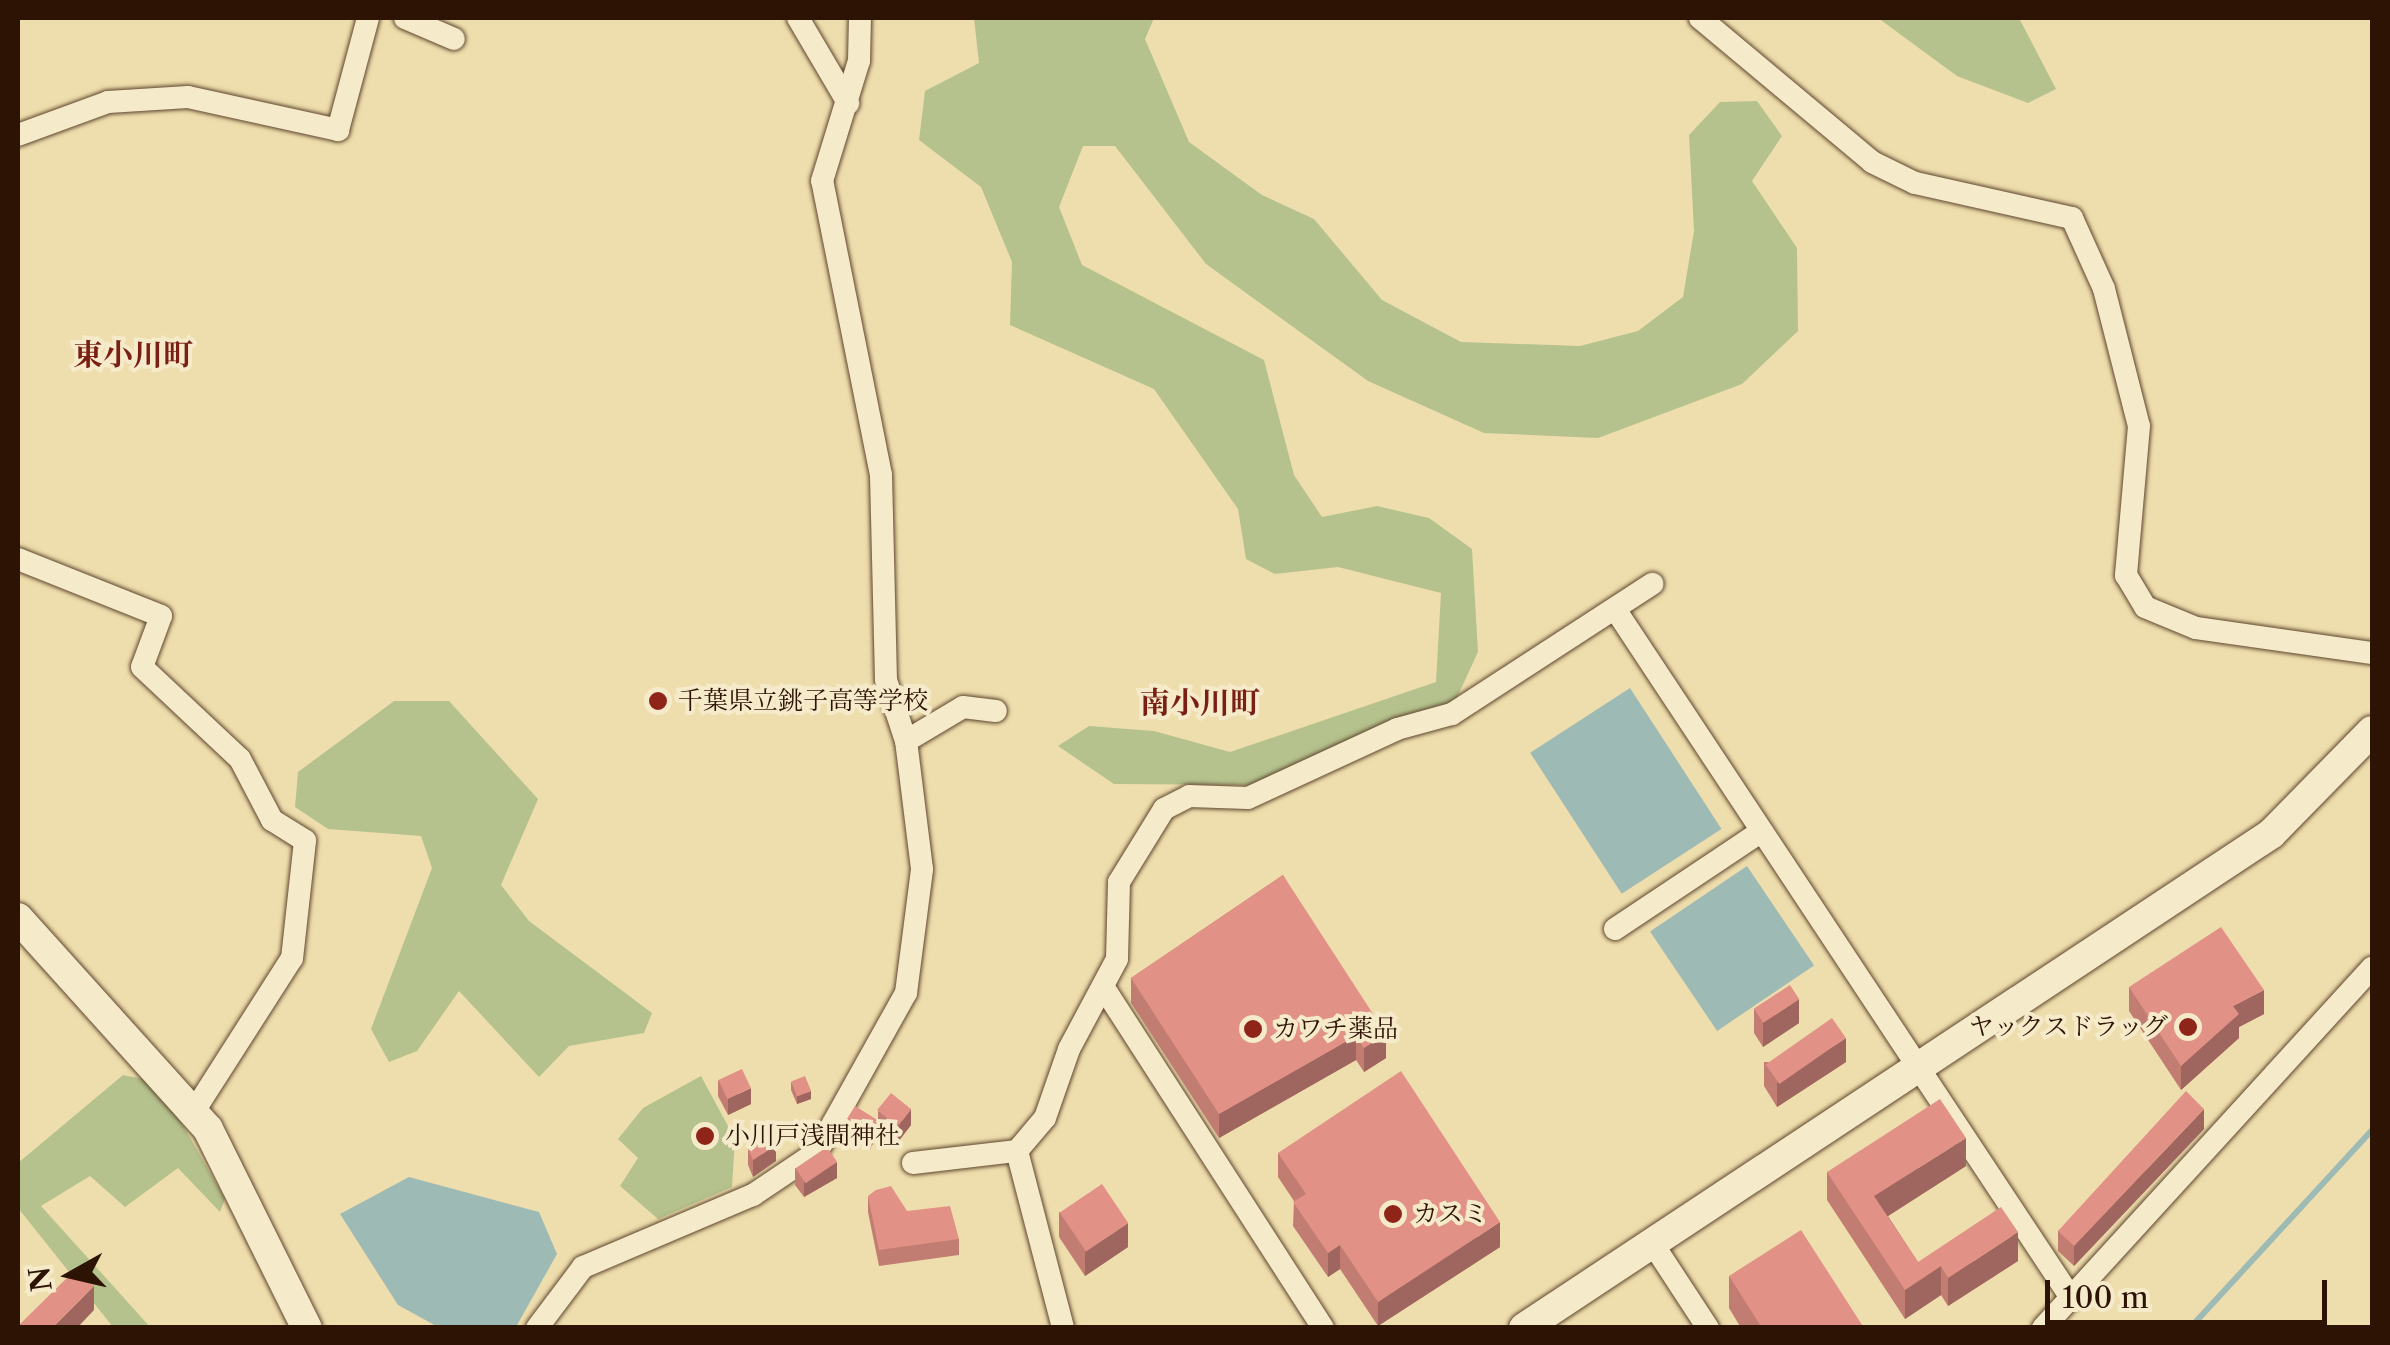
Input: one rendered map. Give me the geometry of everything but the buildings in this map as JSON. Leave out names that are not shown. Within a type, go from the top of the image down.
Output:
[{"type":"street","points":[[18,135],[108,102],[188,97],[338,130],[368,18]]},
{"type":"street","points":[[405,18],[454,38]]},
{"type":"street","points":[[798,18],[848,103]]},
{"type":"street","points":[[537,1328],[583,1267],[773,1185],[832,1133],[892,1033],[915,956],[922,870],[906,741],[880,618],[888,544],[881,475],[825,224],[822,182],[848,103],[860,18]]},
{"type":"street","points":[[1700,18],[1872,162],[1916,183],[2072,218],[2104,289],[2139,426],[2126,561],[2145,607],[2196,628],[2372,653]]},
{"type":"street","points":[[18,559],[161,616],[142,667],[240,759],[272,820],[305,841],[292,958],[194,1112]]},
{"type":"street","points":[[913,1163],[1017,1152],[1045,1118],[1068,1049],[1117,959],[1118,882],[1164,809],[1189,796],[1248,798],[1397,729],[1452,714],[1616,612],[1652,584]]},
{"type":"street","points":[[1616,612],[2070,1298]]},
{"type":"street","points":[[906,741],[963,707],[996,711]]},
{"type":"street","points":[[1524,1328],[2271,834],[2372,731]]},
{"type":"street","points":[[1615,929],[1759,833]]},
{"type":"street","points":[[18,918],[194,1112],[307,1328]]},
{"type":"street","points":[[2043,1328],[2372,968]]},
{"type":"street","points":[[1104,988],[1323,1328]]},
{"type":"street","points":[[1017,1152],[1062,1328]]},
{"type":"street","points":[[1651,1242],[1708,1328]]},
{"type":"green space","points":[[974,18],[1154,18],[1145,39],[1189,142],[1262,195],[1314,219],[1382,300],[1461,342],[1580,346],[1638,331],[1683,297],[1694,231],[1689,135],[1720,102],[1757,101],[1782,136],[1752,181],[1797,248],[1798,331],[1742,384],[1598,438],[1484,433],[1368,381],[1206,264],[1115,146],[1083,146],[1059,207],[1082,265],[1264,360],[1294,475],[1322,517],[1377,506],[1429,518],[1472,549],[1478,652],[1454,704],[1265,785],[1114,784],[1058,746],[1089,726],[1154,731],[1230,752],[1436,682],[1441,593],[1338,567],[1275,574],[1246,559],[1238,509],[1154,389],[1010,325],[1012,262],[981,187],[919,140],[925,91],[979,63]]},
{"type":"green space","points":[[1878,18],[2019,18],[2056,89],[2028,103],[1957,76]]},
{"type":"green space","points":[[394,701],[449,701],[538,799],[501,885],[529,921],[652,1013],[644,1033],[569,1046],[539,1077],[459,991],[417,1051],[389,1062],[371,1029],[432,868],[421,836],[328,829],[295,807],[298,772]]},
{"type":"green space","points":[[123,1075],[158,1082],[225,1199],[220,1212],[178,1168],[125,1207],[90,1176],[41,1206],[151,1328],[113,1327],[18,1208],[18,1163]]},
{"type":"green space","points":[[701,1076],[735,1139],[732,1187],[658,1219],[620,1186],[638,1158],[618,1139],[643,1108]]},
{"type":"water","points":[[1630,688],[1721,829],[1622,894],[1530,753]]},
{"type":"water","points":[[1747,866],[1814,965],[1717,1031],[1650,931]]},
{"type":"water","points":[[409,1177],[539,1212],[557,1254],[516,1327],[438,1327],[398,1305],[340,1214]]},
{"type":"waterway","points":[[2190,1328],[2372,1130]]},
{"type":"place","name":"千葉県立銚子高等学校","points":[[658,701]]},
{"type":"place","name":"ヤックスドラッグ","points":[[2188,1027]]},
{"type":"place","name":"カワチ薬品","points":[[1253,1029]]},
{"type":"place","name":"小川戸浅間神社","points":[[705,1136]]},
{"type":"place","name":"カスミ","points":[[1393,1214]]},
{"type":"district","name":"東小川町","points":[[133,355]]},
{"type":"district","name":"南小川町","points":[[1200,703]]}]
